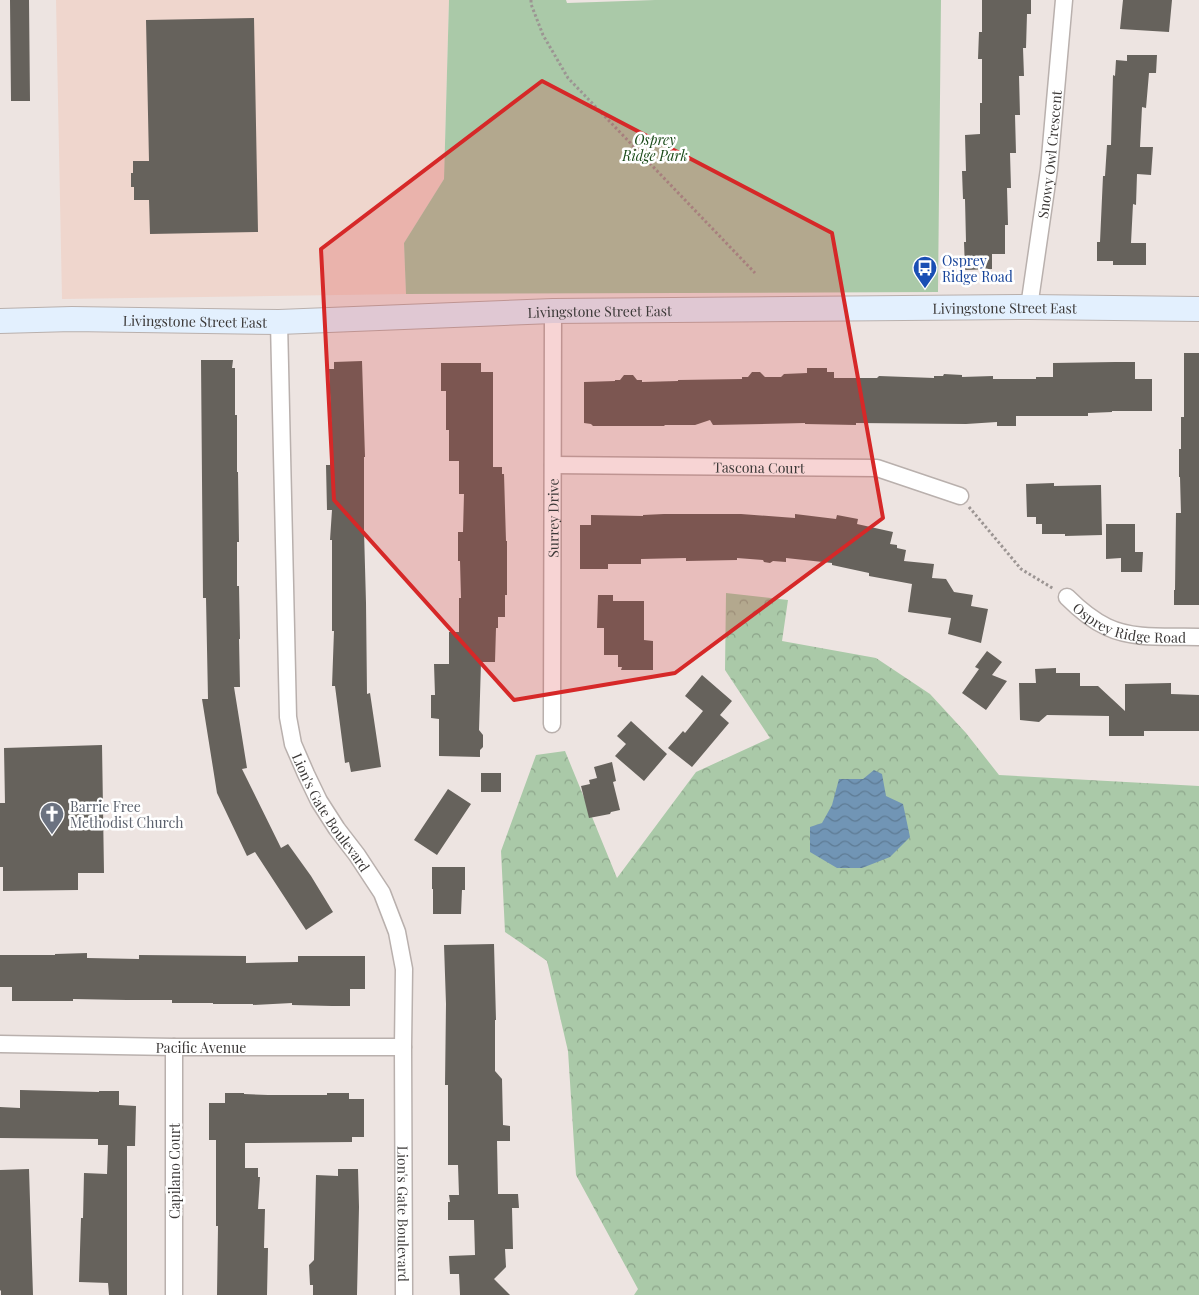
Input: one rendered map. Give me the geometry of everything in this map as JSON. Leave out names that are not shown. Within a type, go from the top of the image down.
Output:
[{"type":"street","name":"Snowy Owl Crescent","points":[[1028,307],[1049,169],[1064,0]]},
{"type":"street","name":"Livingstone Street East","points":[[0,321],[72,319],[279,322],[553,311],[1028,307],[1199,308]]},
{"type":"street","name":"Surrey Drive","points":[[552,724],[553,311]]},
{"type":"street","name":"Lion's Gate Boulevard","points":[[279,322],[288,717],[293,744],[319,801],[382,893],[397,932],[404,969],[404,1295]]},
{"type":"street","name":"Tascona Court","points":[[553,465],[877,468],[960,496]]},
{"type":"street","name":"Osprey Ridge Road","points":[[1067,597],[1077,607],[1108,628],[1146,636],[1199,637]]},
{"type":"street","name":"Pacific Avenue","points":[[0,1044],[174,1047],[403,1047]]},
{"type":"street","name":"Capilano Court","points":[[174,1047],[174,1295]]},
{"type":"path","points":[[531,0],[543,35],[568,78],[754,273]]},
{"type":"path","points":[[960,496],[1021,569],[1067,597]]},
{"type":"highlighted area","points":[[542,81],[832,233],[883,518],[675,673],[514,700],[334,500],[321,249]]},
{"type":"shaded area","points":[[56,0],[449,0],[444,179],[404,243],[406,294],[62,299]]},
{"type":"green space","name":"Osprey Ridge Park","points":[[449,0],[566,0],[567,3],[655,0],[941,0],[938,292],[406,294],[404,243],[444,179]]},
{"type":"green space","points":[[726,593],[788,600],[782,641],[876,658],[930,694],[966,733],[999,775],[1199,786],[1199,1295],[634,1295],[638,1289],[576,1175],[568,1051],[547,961],[505,932],[501,851],[536,755],[565,751],[617,878],[696,772],[770,738],[725,670]]},
{"type":"water","points":[[874,770],[882,774],[886,796],[903,804],[910,837],[890,857],[862,868],[837,868],[810,852],[810,827],[822,823],[832,805],[839,779],[863,779]]},
{"type":"building","points":[[10,0],[29,0],[30,101],[11,101]]},
{"type":"building","points":[[982,0],[1031,0],[1031,14],[1027,14],[1026,48],[1023,48],[1024,76],[1019,76],[1020,115],[1015,115],[1016,153],[1010,153],[1011,188],[1007,188],[1008,225],[1005,225],[1005,254],[992,254],[992,269],[965,270],[965,199],[963,199],[962,171],[966,171],[965,135],[980,134],[982,59],[978,59],[979,32],[982,32]]},
{"type":"building","points":[[1123,0],[1172,0],[1169,32],[1120,29]]},
{"type":"building","points":[[254,18],[258,232],[150,234],[149,200],[134,200],[134,187],[131,187],[133,161],[149,161],[146,20]]},
{"type":"building","points":[[1127,55],[1157,55],[1156,73],[1149,73],[1146,108],[1142,107],[1140,147],[1153,147],[1151,175],[1137,174],[1136,205],[1133,204],[1131,243],[1146,243],[1146,265],[1113,265],[1113,261],[1097,261],[1097,242],[1100,242],[1103,176],[1105,176],[1107,145],[1111,145],[1113,75],[1115,76],[1116,60],[1127,61]]},
{"type":"building","points":[[1184,353],[1199,353],[1199,605],[1174,605],[1176,513],[1181,513],[1179,449],[1181,449],[1181,417],[1184,417]]},
{"type":"building","points":[[201,360],[233,360],[232,368],[235,368],[240,687],[234,687],[247,768],[242,769],[281,848],[288,844],[311,876],[333,912],[306,930],[255,852],[247,856],[217,793],[202,699],[208,699],[206,598],[203,598]]},
{"type":"building","points":[[362,361],[365,457],[364,531],[367,694],[370,693],[381,767],[351,772],[349,762],[345,763],[335,686],[332,686],[334,631],[332,631],[332,540],[330,540],[332,510],[327,510],[326,465],[330,465],[330,440],[332,440],[329,369],[334,369],[334,362]]},
{"type":"building","points":[[1135,362],[1135,379],[1152,379],[1152,411],[1112,411],[1088,413],[1088,416],[1016,416],[1016,426],[997,426],[997,422],[966,424],[856,423],[856,425],[805,423],[713,425],[710,420],[695,425],[664,426],[593,426],[584,423],[584,382],[615,381],[620,380],[624,375],[633,375],[637,380],[642,380],[642,382],[742,379],[742,377],[748,377],[752,372],[760,372],[765,377],[781,377],[784,374],[807,373],[807,368],[827,368],[827,372],[834,372],[834,378],[877,378],[879,376],[934,378],[934,376],[943,376],[944,374],[962,375],[962,377],[993,376],[993,379],[1036,379],[1036,377],[1053,377],[1053,363]]},
{"type":"building","points":[[441,363],[481,363],[481,372],[493,372],[493,467],[502,467],[502,474],[504,474],[507,595],[505,595],[505,617],[498,617],[498,628],[496,628],[495,662],[481,662],[479,730],[483,735],[483,747],[480,750],[480,757],[439,756],[439,719],[431,718],[431,695],[435,695],[434,664],[449,664],[449,632],[459,632],[459,598],[461,598],[458,532],[463,532],[464,494],[459,494],[459,461],[449,461],[449,430],[446,430],[446,391],[441,391]]},
{"type":"building","points":[[1054,483],[1054,486],[1101,485],[1102,535],[1065,536],[1065,534],[1042,534],[1042,524],[1036,524],[1036,517],[1027,517],[1026,484]]},
{"type":"building","points":[[664,514],[741,514],[795,518],[795,514],[836,519],[837,515],[858,519],[857,524],[893,532],[890,544],[897,545],[897,548],[906,550],[904,561],[934,564],[932,578],[946,579],[954,592],[973,595],[971,606],[988,609],[981,643],[948,634],[951,618],[908,612],[912,584],[869,576],[869,573],[832,565],[832,563],[786,558],[786,562],[773,561],[770,563],[763,560],[737,558],[737,560],[686,561],[686,558],[641,559],[641,564],[608,564],[608,569],[580,569],[580,525],[591,525],[591,515],[643,516]]},
{"type":"building","points":[[1106,524],[1135,524],[1135,552],[1143,552],[1142,572],[1121,572],[1121,558],[1106,559]]},
{"type":"building","points":[[598,595],[613,595],[613,601],[644,601],[644,640],[653,641],[653,670],[621,670],[622,667],[618,667],[618,655],[604,655],[604,628],[597,628]]},
{"type":"building","points":[[987,651],[1002,662],[992,675],[1007,681],[986,710],[962,693],[979,669],[975,667]]},
{"type":"building","points":[[1056,668],[1056,673],[1080,673],[1080,686],[1098,686],[1125,711],[1125,684],[1171,683],[1171,694],[1199,695],[1199,731],[1144,731],[1144,736],[1109,736],[1109,716],[1047,715],[1039,722],[1020,720],[1019,683],[1036,683],[1035,669]]},
{"type":"building","points":[[702,675],[732,701],[720,715],[729,723],[692,767],[668,748],[683,731],[685,733],[703,711],[685,696]]},
{"type":"building","points":[[631,721],[667,754],[644,781],[615,756],[626,744],[617,736]]},
{"type":"building","name":"Barrie Free Methodist Church","points":[[102,745],[104,873],[78,873],[78,890],[3,891],[3,867],[0,867],[0,803],[5,803],[4,748]]},
{"type":"building","points":[[612,762],[616,781],[613,782],[620,810],[589,818],[581,786],[590,784],[589,780],[597,778],[594,767]]},
{"type":"building","points":[[481,773],[501,773],[501,792],[481,792]]},
{"type":"building","points":[[448,789],[471,804],[437,855],[414,840]]},
{"type":"building","points":[[432,867],[465,867],[465,890],[462,890],[461,914],[433,914]]},
{"type":"building","points":[[494,944],[495,1071],[502,1079],[503,1125],[510,1126],[510,1141],[497,1141],[498,1194],[518,1194],[519,1208],[512,1208],[513,1249],[505,1249],[506,1267],[494,1279],[510,1295],[460,1295],[459,1274],[450,1274],[449,1256],[475,1255],[474,1220],[448,1220],[449,1195],[459,1195],[458,1165],[448,1165],[448,1085],[445,1085],[446,1004],[444,945]]},
{"type":"building","points":[[87,953],[87,958],[139,959],[139,955],[246,956],[246,963],[298,962],[298,956],[365,956],[365,989],[350,989],[350,1006],[332,1006],[292,1005],[292,1003],[253,1005],[172,1003],[172,1000],[73,999],[73,1001],[12,1001],[12,987],[0,987],[0,955]]},
{"type":"building","points":[[20,1090],[119,1091],[119,1105],[136,1106],[135,1146],[127,1146],[127,1295],[109,1295],[108,1283],[79,1282],[84,1173],[107,1174],[108,1145],[98,1145],[98,1139],[0,1138],[0,1107],[20,1108]]},
{"type":"building","points":[[225,1093],[327,1095],[327,1093],[349,1093],[349,1099],[364,1099],[364,1137],[352,1137],[352,1142],[245,1143],[245,1168],[258,1168],[258,1177],[260,1177],[258,1209],[265,1209],[264,1248],[268,1248],[267,1295],[217,1295],[216,1140],[209,1140],[209,1103],[225,1103]]},
{"type":"building","points":[[29,1169],[33,1295],[1,1295],[0,1170]]},
{"type":"building","points":[[338,1169],[358,1169],[357,1295],[313,1295],[313,1285],[310,1285],[309,1265],[314,1260],[316,1175],[338,1176]]},
{"type":"place","name":"Osprey Ridge Road","points":[[925,289]]},
{"type":"place","name":"Barrie Free Methodist Church","points":[[52,835]]}]
